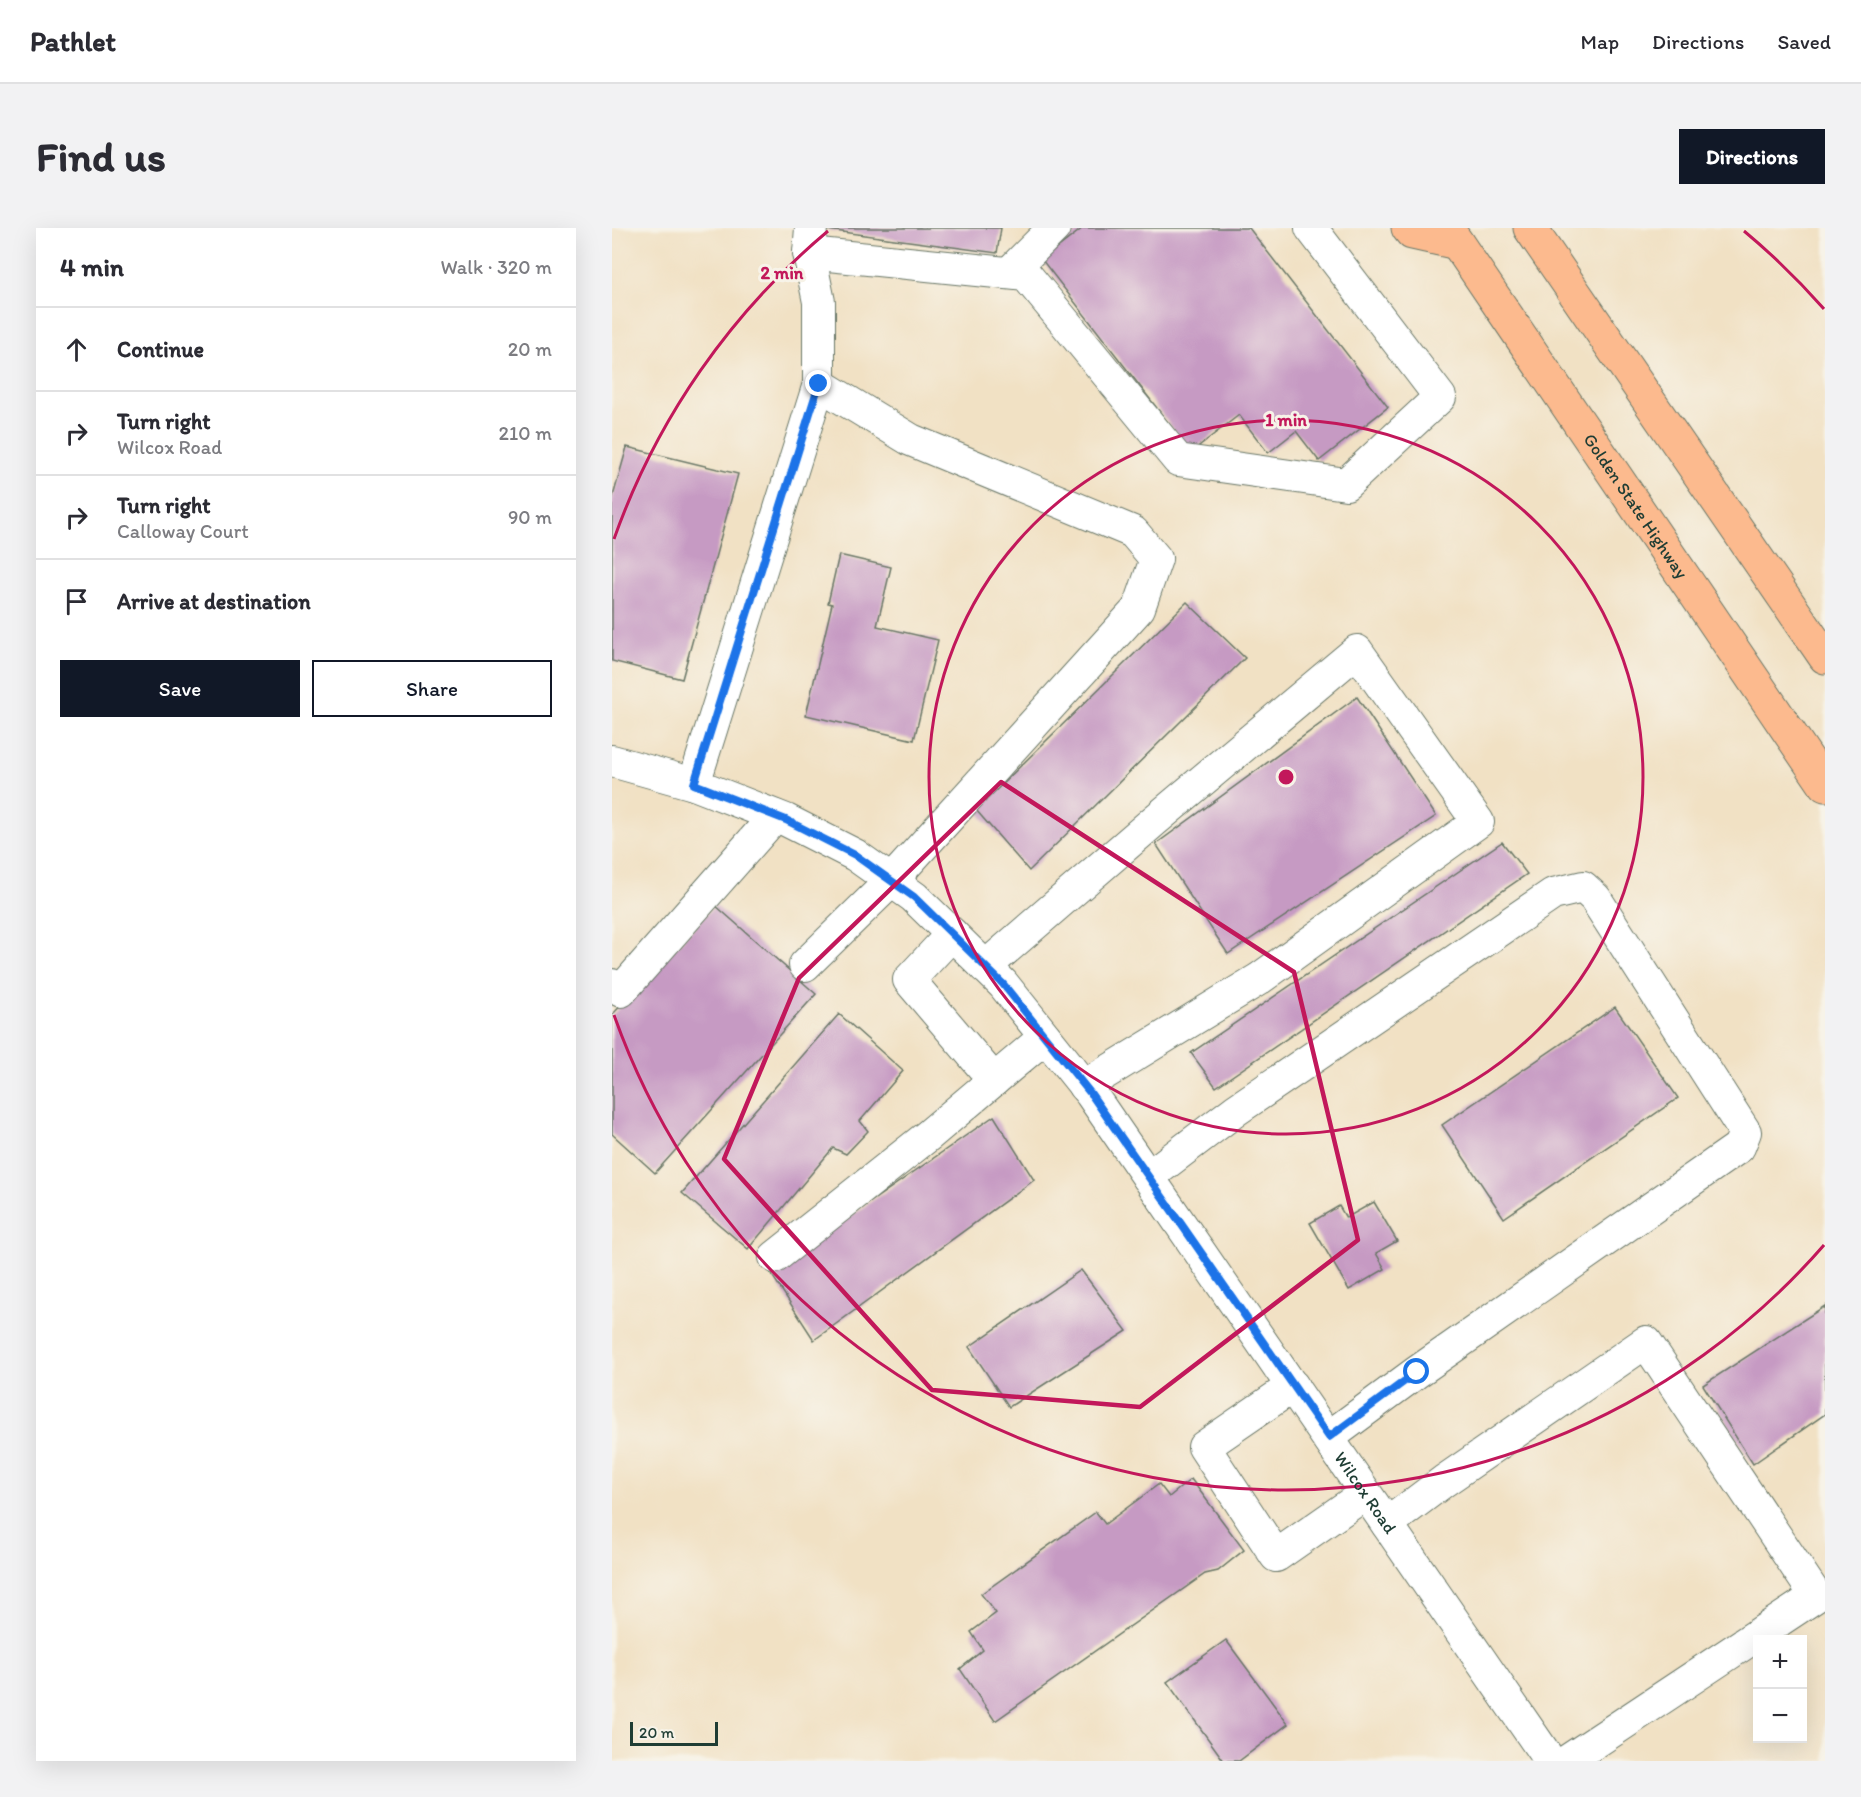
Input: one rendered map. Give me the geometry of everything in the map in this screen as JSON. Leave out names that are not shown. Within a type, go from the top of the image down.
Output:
[{"type":"highway","points":[[1408,228],[1412,233],[1452,235]]},
{"type":"highway","points":[[1530,228],[1825,657]]},
{"type":"highway","name":"Golden State Highway","points":[[1452,235],[1825,785]]},
{"type":"street","points":[[1009,273],[1054,228]]},
{"type":"street","points":[[694,784],[819,384],[819,302],[810,241],[1026,275],[1178,460],[1346,484],[1440,397],[1311,228]]},
{"type":"street","points":[[805,965],[891,881],[1139,608],[1156,559],[1133,532],[911,440],[819,384]]},
{"type":"street","points":[[985,967],[1154,821],[1357,651],[1478,822],[1259,979],[1084,1086]]},
{"type":"street","name":"Wilcox Road","points":[[612,761],[694,784],[775,816],[855,855],[914,897],[1003,984],[1084,1086],[1329,1437],[1365,1494],[1550,1761]]},
{"type":"street","points":[[612,985],[621,992],[775,816]]},
{"type":"street","points":[[1148,1177],[1236,1110],[1553,894],[1583,887],[1595,898],[1745,1132],[1739,1147],[1417,1372],[1329,1437]]},
{"type":"street","points":[[952,934],[909,980],[994,1080]]},
{"type":"street","points":[[775,1257],[929,1135],[1045,1037]]},
{"type":"street","points":[[1387,1524],[1646,1342],[1816,1596],[1567,1761]]},
{"type":"street","points":[[1293,1386],[1204,1447],[1276,1556],[1365,1494]]},
{"type":"highlighted area","points":[[1001,782],[1294,972],[1358,1240],[1140,1407],[932,1390],[724,1159],[799,978]]},
{"type":"building","points":[[828,228],[1001,228],[997,253],[828,230]]},
{"type":"building","points":[[1083,228],[1249,228],[1388,407],[1319,461],[1296,431],[1268,453],[1239,415],[1191,452],[1042,260]]},
{"type":"building","points":[[627,447],[738,474],[682,679],[612,661],[612,500]]},
{"type":"building","points":[[839,555],[891,567],[877,626],[938,640],[914,740],[806,715],[832,604],[828,603]]},
{"type":"building","points":[[1187,602],[1245,658],[1029,871],[976,810]]},
{"type":"building","points":[[1357,697],[1436,816],[1228,954],[1156,844]]},
{"type":"building","points":[[1502,842],[1527,874],[1216,1087],[1191,1053]]},
{"type":"building","points":[[715,905],[816,994],[655,1173],[612,1134],[612,1015]]},
{"type":"building","points":[[1615,1007],[1678,1098],[1504,1218],[1442,1125]]},
{"type":"building","points":[[839,1014],[903,1071],[860,1121],[868,1131],[846,1154],[833,1148],[748,1249],[682,1193]]},
{"type":"building","points":[[994,1116],[1034,1180],[814,1340],[770,1272]]},
{"type":"building","points":[[1374,1202],[1397,1241],[1376,1253],[1385,1269],[1349,1290],[1310,1223],[1339,1206],[1346,1218]]},
{"type":"building","points":[[1081,1270],[1127,1331],[1009,1407],[969,1347]]},
{"type":"building","points":[[1825,1306],[1825,1414],[1753,1464],[1703,1385]]},
{"type":"building","points":[[1191,1479],[1244,1550],[1218,1571],[1205,1574],[995,1721],[960,1669],[983,1650],[971,1632],[996,1613],[981,1594],[1096,1512],[1105,1524],[1159,1484],[1169,1497]]},
{"type":"building","points":[[1226,1640],[1288,1724],[1239,1761],[1224,1761],[1167,1682]]},
{"type":"route","points":[[819,384],[694,784],[786,820],[855,855],[914,897],[1003,984],[1091,1094],[1329,1437],[1417,1372]]}]
